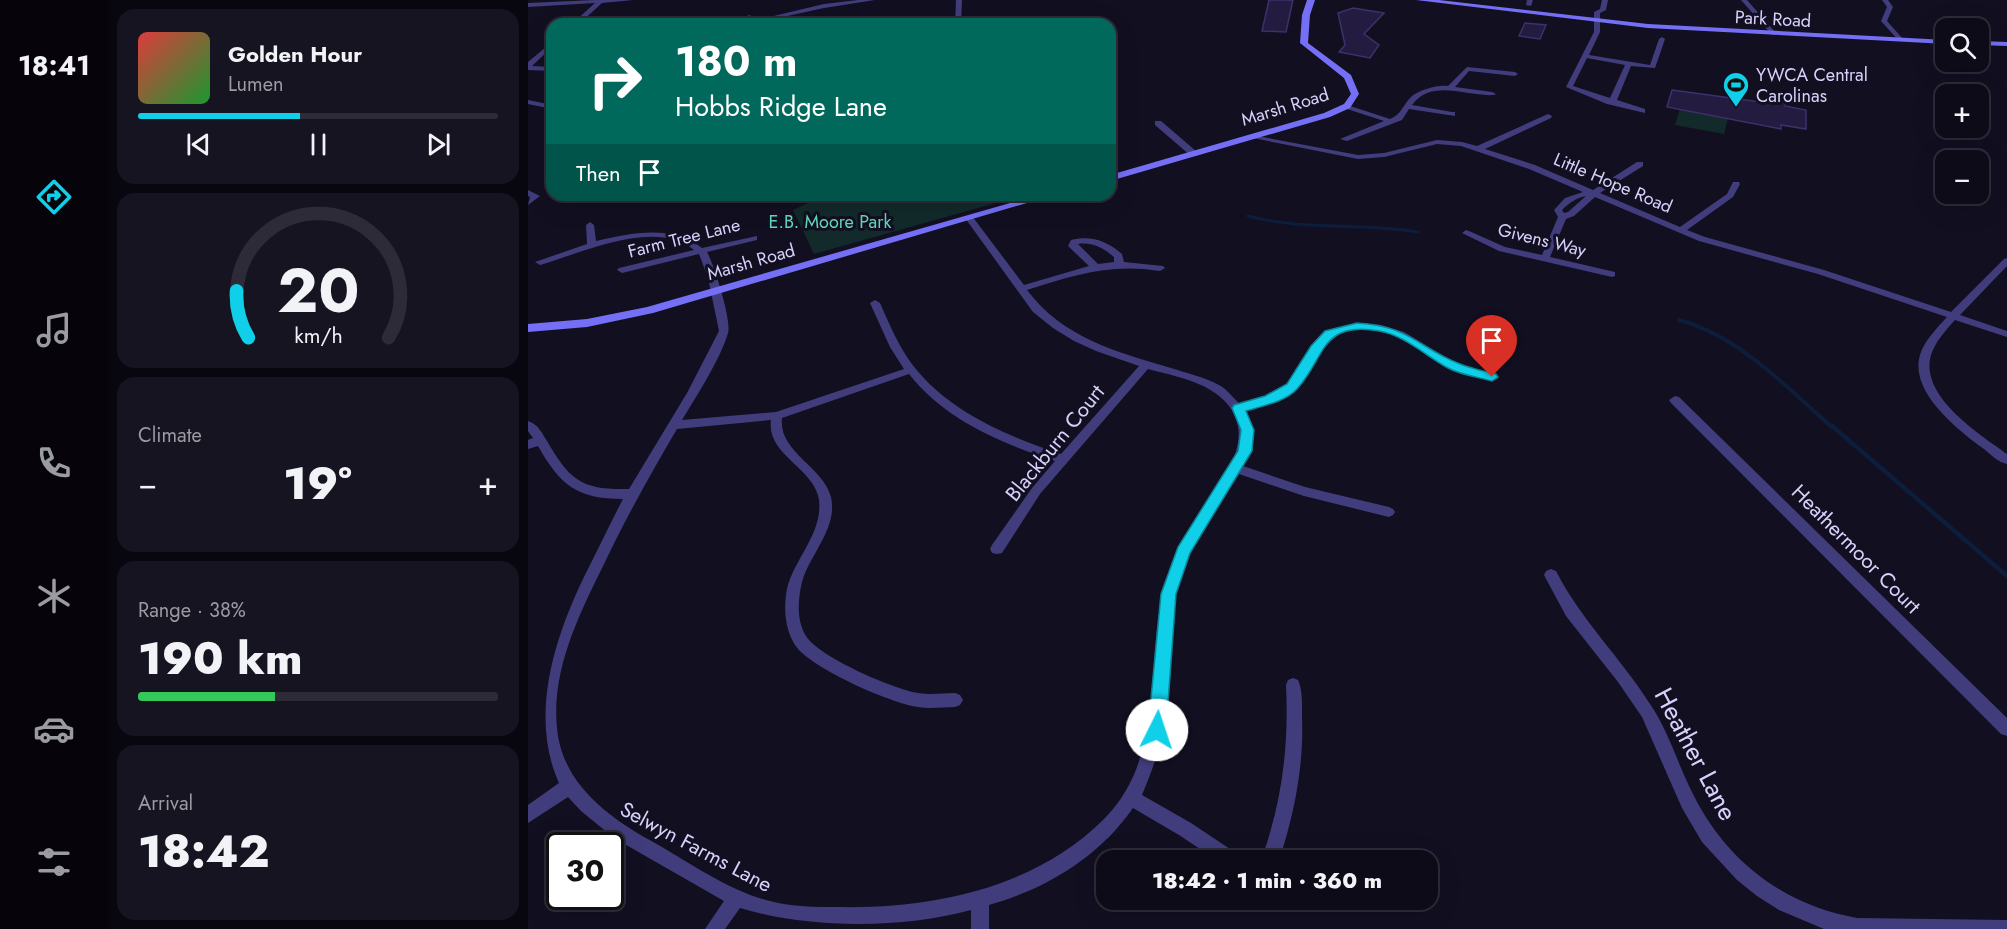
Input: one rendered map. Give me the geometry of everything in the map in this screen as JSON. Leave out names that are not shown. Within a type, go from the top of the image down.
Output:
[{"type":"street","points":[[528,5],[630,0]]},
{"type":"street","points":[[752,18],[836,0]]},
{"type":"street","points":[[761,18],[776,13],[872,0]]},
{"type":"street","points":[[958,0],[958,18]]},
{"type":"street","name":"Park Road","points":[[1420,0],[1596,22],[1935,42]]},
{"type":"street","points":[[1605,0],[1603,10],[1594,10],[1597,32],[1569,87],[1642,111]]},
{"type":"street","points":[[1744,0],[1774,34]]},
{"type":"street","points":[[1885,0],[1890,7],[1884,21],[1901,40]]},
{"type":"street","points":[[582,18],[601,1]]},
{"type":"street","name":"Marsh Road","points":[[1116,176],[1328,115],[1347,106],[1354,94],[1350,81],[1336,65],[1304,43],[1307,1]]},
{"type":"street","points":[[1584,56],[1653,67],[1662,39]]},
{"type":"street","points":[[1989,43],[2007,44]]},
{"type":"street","points":[[528,67],[546,50]]},
{"type":"street","points":[[1610,102],[1614,99],[1629,63]]},
{"type":"street","points":[[528,67],[546,64]]},
{"type":"street","points":[[528,67],[546,68]]},
{"type":"street","points":[[1450,88],[1467,69],[1515,74]]},
{"type":"street","points":[[1344,139],[1400,118],[1416,96],[1440,87],[1492,94]]},
{"type":"street","points":[[528,102],[546,106]]},
{"type":"street","points":[[1347,106],[1390,121]]},
{"type":"street","points":[[1408,107],[1452,114]]},
{"type":"street","points":[[1478,149],[1548,116]]},
{"type":"street","points":[[1158,123],[1194,154]]},
{"type":"street","name":"Little Hope Road","points":[[1252,137],[1358,157],[1384,155],[1437,142],[1452,142],[1478,149],[1594,193],[1725,246],[1821,272],[2007,334]]},
{"type":"street","points":[[1545,258],[1562,217],[1558,210],[1562,205],[1577,194],[1594,193],[1640,164]]},
{"type":"street","points":[[1681,230],[1730,195],[1736,184]]},
{"type":"street","points":[[528,193],[536,196],[528,202]]},
{"type":"street","name":"Marsh Road","points":[[528,328],[618,317],[1028,201]]},
{"type":"street","points":[[969,218],[1037,310],[1065,333],[1096,348],[1216,388],[1239,408],[1270,399],[1292,387],[1315,349],[1329,333],[1357,326],[1381,328],[1400,334],[1455,367],[1492,377]]},
{"type":"street","points":[[590,225],[592,244]]},
{"type":"street","name":"Givens Way","points":[[1467,233],[1502,249],[1612,274]]},
{"type":"street","points":[[540,262],[592,244],[622,238],[661,236],[681,239],[701,250]]},
{"type":"street","name":"Farm Tree Lane","points":[[622,270],[754,238]]},
{"type":"street","points":[[1095,266],[1073,246],[1074,242],[1094,241],[1110,248],[1119,256],[1119,264]]},
{"type":"street","name":"Selwyn Farms Lane","points":[[701,250],[723,331],[675,425],[632,494],[576,607],[556,660],[550,696],[549,733],[555,756],[569,786],[592,813],[620,833],[737,898],[791,916],[863,922],[920,916],[980,902],[1026,886],[1056,870],[1088,848],[1114,822],[1131,798],[1150,759],[1157,730],[1166,609],[1177,565],[1197,526],[1236,468],[1247,444],[1246,423],[1239,408]]},
{"type":"street","points":[[2007,261],[1955,317],[1925,354],[1924,365],[1928,382],[1947,411],[2007,460]]},
{"type":"street","points":[[1022,289],[1095,266],[1119,264],[1160,268]]},
{"type":"street","points":[[874,303],[911,370],[942,401],[965,417],[1017,443],[1063,459]]},
{"type":"street","name":"Blackburn Court","points":[[997,549],[1035,491],[1146,364]]},
{"type":"street","points":[[675,425],[777,416],[911,370]]},
{"type":"street","name":"Heathermoor Court","points":[[1675,400],[2007,729]]},
{"type":"street","points":[[777,416],[774,429],[781,441],[821,486],[825,498],[824,520],[793,591],[792,617],[804,645],[817,657],[907,698],[955,700]]},
{"type":"street","points":[[528,425],[538,432],[534,443],[559,472],[584,492],[632,494]]},
{"type":"street","points":[[1236,468],[1304,490],[1389,512]]},
{"type":"street","name":"Heather Lane","points":[[1551,575],[1560,596],[1573,615],[1637,694],[1659,732],[1688,803],[1701,824],[1735,866],[1762,888],[1812,916],[1857,927],[2007,929]]},
{"type":"street","points":[[1274,850],[1295,766],[1297,730],[1293,685]]},
{"type":"street","points":[[528,815],[569,786]]},
{"type":"street","points":[[1131,798],[1216,850]]},
{"type":"street","points":[[714,929],[737,898]]},
{"type":"street","points":[[980,902],[980,929]]},
{"type":"green space","points":[[1680,109],[1728,118],[1724,134],[1675,125]]},
{"type":"green space","name":"E.B. Moore Park","points":[[812,201],[1003,201],[814,254],[793,210]]},
{"type":"building","points":[[1269,0],[1293,0],[1286,32],[1262,31]]},
{"type":"building","points":[[1353,8],[1384,13],[1364,34],[1379,45],[1370,58],[1339,52],[1345,45],[1338,13]]},
{"type":"building","points":[[1525,23],[1546,25],[1540,39],[1519,36]]},
{"type":"building","name":"YWCA Central Carolinas","points":[[1672,90],[1768,103],[1769,100],[1785,103],[1785,106],[1806,110],[1806,129],[1781,125],[1781,129],[1667,107]]},
{"type":"waterway","points":[[1248,216],[1269,221],[1311,225],[1375,227],[1418,232]]},
{"type":"waterway","points":[[1679,320],[1723,338],[1743,351],[1780,380],[1833,428]]},
{"type":"waterway","points":[[1832,426],[2007,576]]},
{"type":"place","name":"YWCA Central Carolinas","points":[[1736,108]]},
{"type":"route","points":[[1157,730],[1169,594],[1183,551],[1245,451],[1247,430],[1239,408],[1270,399],[1292,387],[1315,349],[1329,333],[1357,326],[1381,328],[1400,334],[1455,367],[1492,377]]}]
